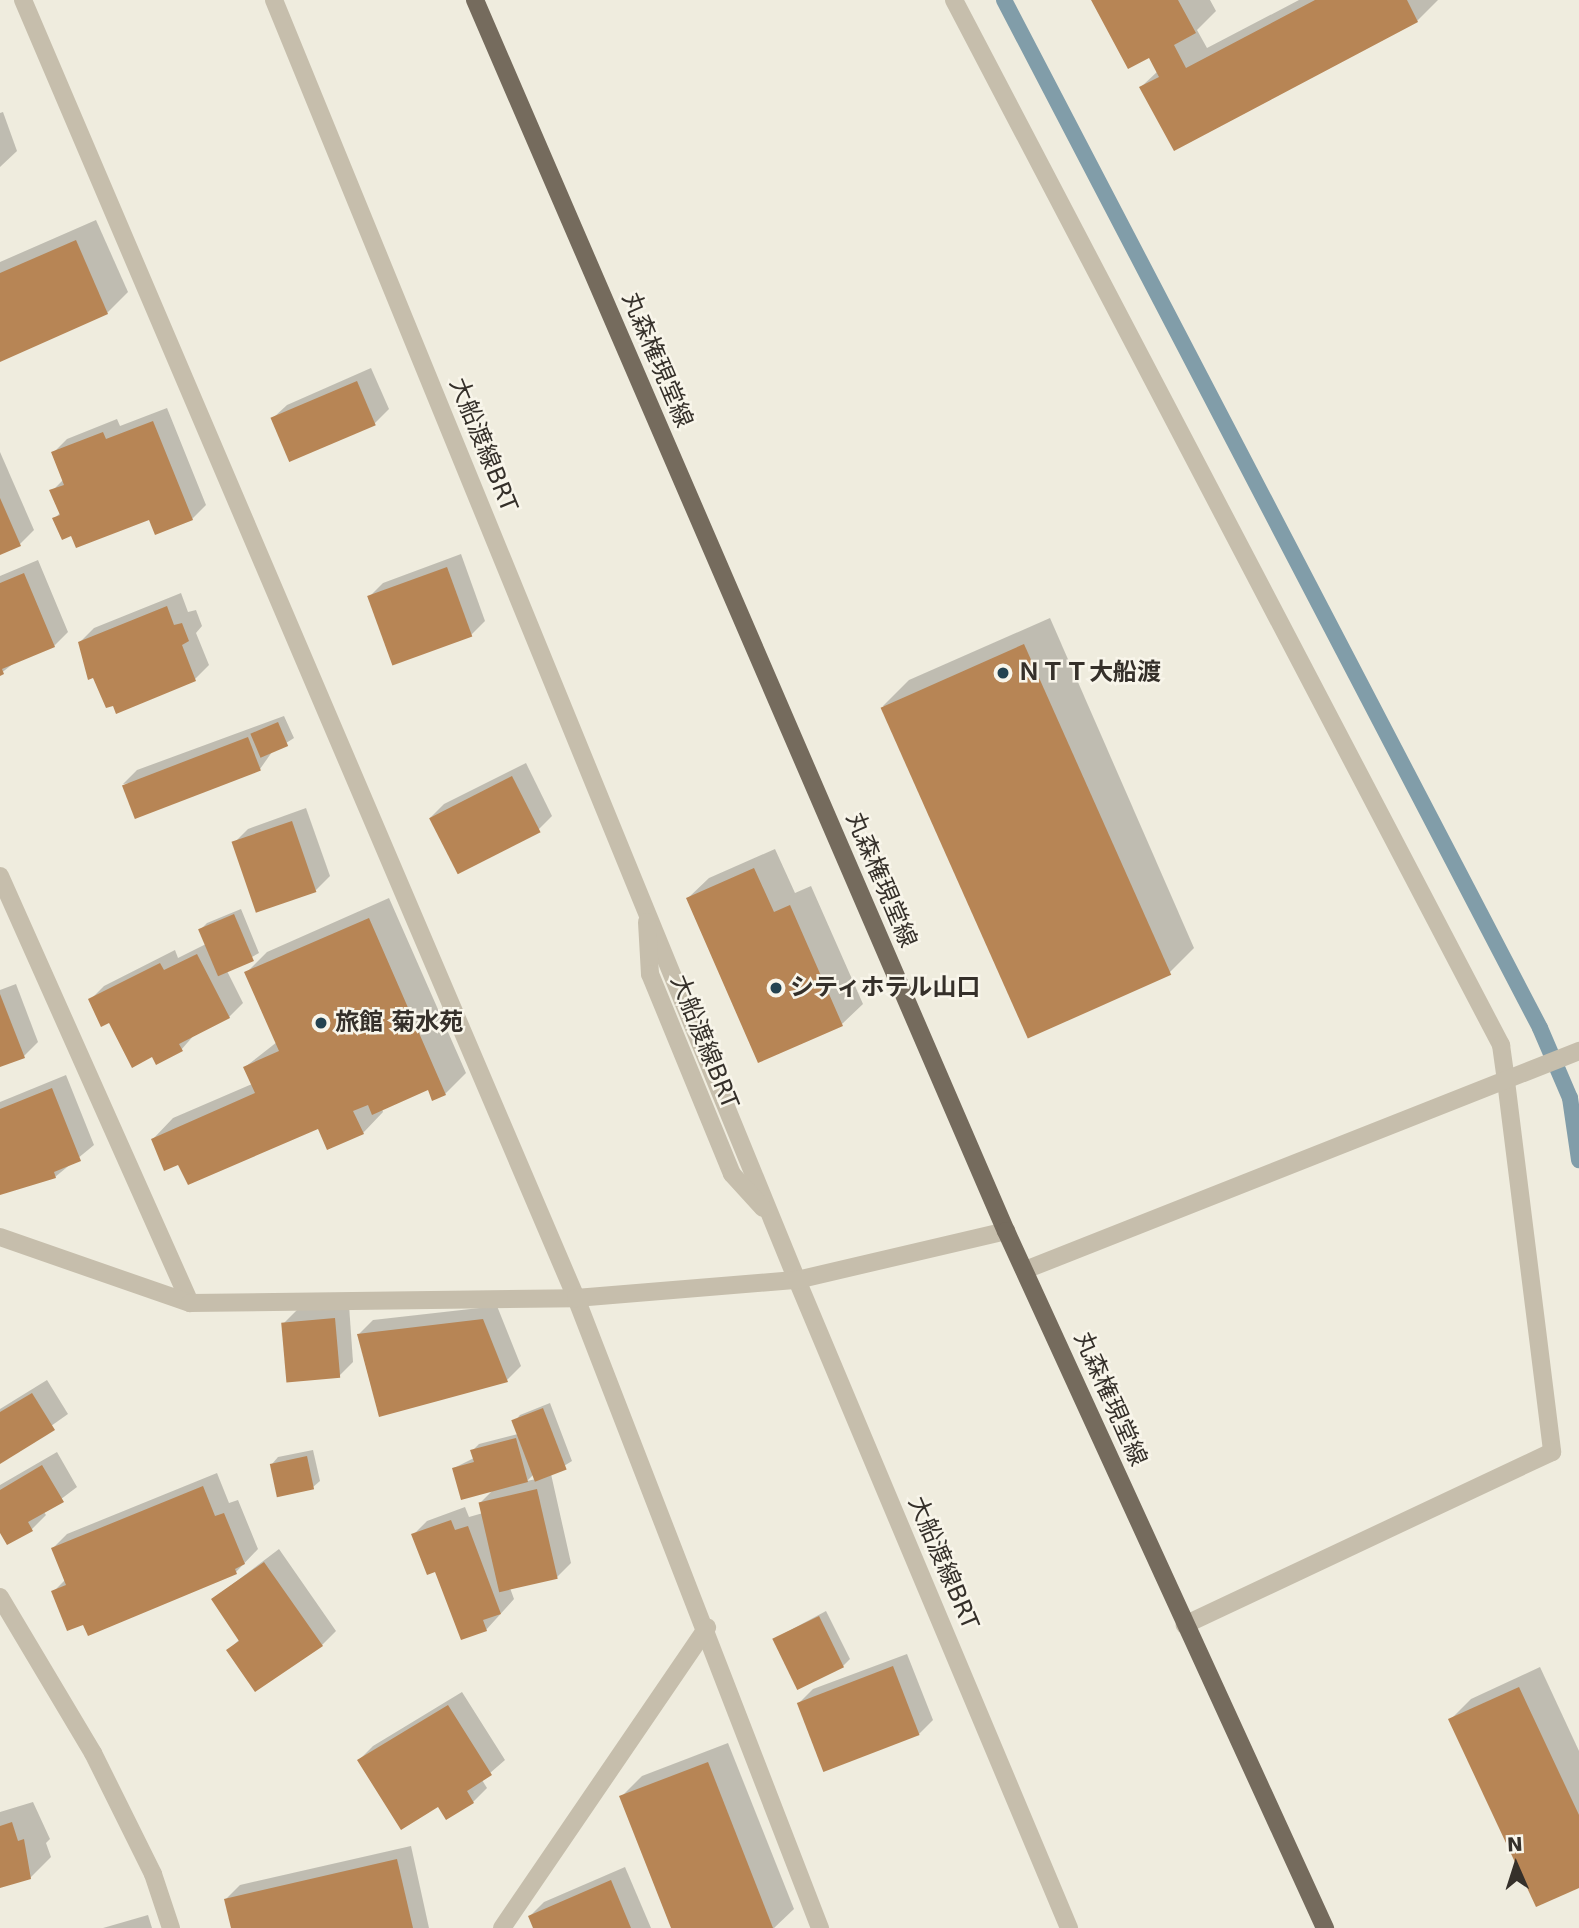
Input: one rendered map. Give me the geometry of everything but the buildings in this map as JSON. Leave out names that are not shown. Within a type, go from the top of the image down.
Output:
[{"type":"main road","name":"丸森権現堂線","points":[[475,0],[1006,1231],[1325,1928]]},
{"type":"street","points":[[23,0],[576,1298],[707,1627],[820,1928]]},
{"type":"street","name":"大船渡線BRT","points":[[274,0],[771,1217],[1069,1928]]},
{"type":"street","points":[[954,0],[1494,1033],[1506,1081],[1552,1452],[1185,1625]]},
{"type":"street","points":[[0,876],[190,1303]]},
{"type":"street","points":[[1024,1270],[1579,1051]]},
{"type":"street","points":[[0,1237],[190,1303],[576,1298],[797,1280],[1006,1231]]},
{"type":"street","points":[[0,1597],[93,1753],[153,1874],[171,1928]]},
{"type":"street","points":[[502,1928],[707,1627]]},
{"type":"waterway","points":[[1004,0],[1540,1028],[1570,1098],[1579,1160]]},
{"type":"place","name":"ＮＴＴ大船渡","points":[[1003,673]]},
{"type":"place","name":"シティホテル山口","points":[[776,988]]},
{"type":"place","name":"旅館 菊水苑","points":[[321,1023]]}]
